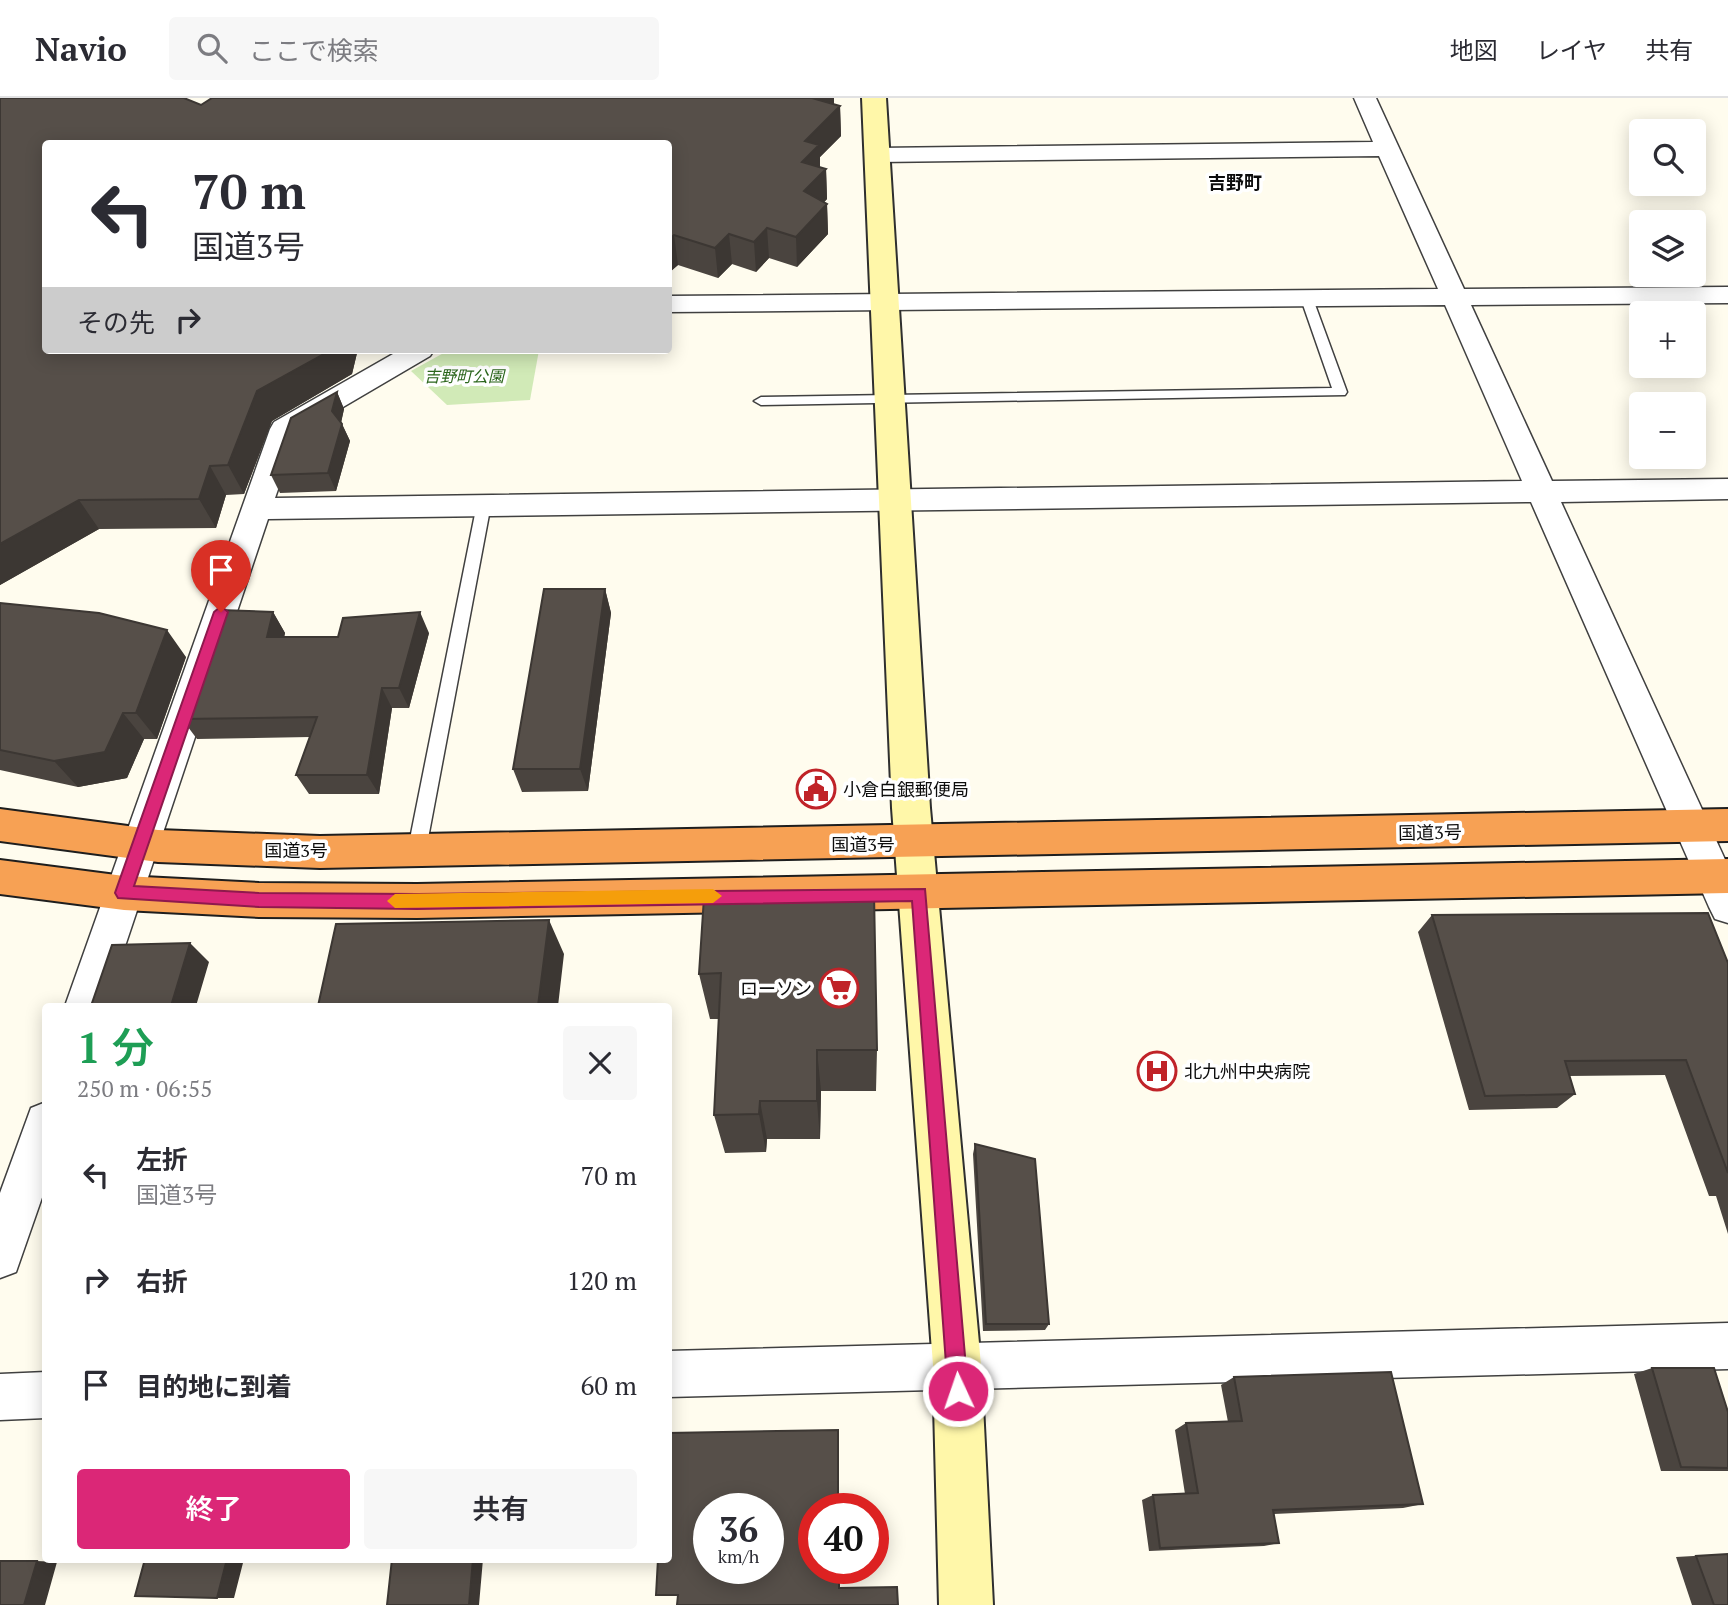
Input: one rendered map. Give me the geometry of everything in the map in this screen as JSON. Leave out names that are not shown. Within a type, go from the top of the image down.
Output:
[{"type":"highway","name":"国道3号","points":[[0,825],[141,845],[266,850],[914,844],[1728,825]]},
{"type":"highway","points":[[0,877],[124,893],[259,900],[417,901],[1723,886]]},
{"type":"street","points":[[874,98],[914,844],[957,1365],[966,1605]]},
{"type":"street","points":[[1364,98],[1691,826],[1723,886]]},
{"type":"street","points":[[878,155],[1388,149]]},
{"type":"street","points":[[672,304],[1728,295]]},
{"type":"street","points":[[86,1003],[284,429],[413,354]]},
{"type":"street","points":[[256,509],[1728,489]]},
{"type":"street","points":[[0,1256],[42,1134]]},
{"type":"street","points":[[672,1374],[1728,1346]]},
{"type":"street","points":[[0,1396],[42,1395]]},
{"type":"lane","points":[[761,401],[1340,392],[1307,299]]},
{"type":"lane","points":[[417,849],[484,504]]},
{"type":"green space","name":"吉野町公園","points":[[442,354],[538,354],[530,400],[447,405],[411,371]]},
{"type":"building","points":[[0,98],[184,98],[201,105],[212,98],[812,98],[840,106],[805,141],[819,145],[802,162],[826,169],[804,191],[827,204],[796,237],[767,228],[754,242],[729,234],[715,248],[674,235],[672,237],[672,140],[42,140],[42,354],[324,354],[257,391],[228,465],[210,466],[199,499],[79,500],[0,544]]},
{"type":"building","points":[[337,392],[332,411],[342,424],[328,473],[271,475],[291,418]]},
{"type":"building","points":[[544,589],[605,589],[580,769],[513,769]]},
{"type":"building","points":[[0,603],[99,613],[167,630],[136,713],[123,713],[105,752],[54,761],[0,750]]},
{"type":"building","points":[[220,610],[273,612],[267,637],[338,637],[343,618],[420,612],[399,688],[382,688],[367,775],[296,775],[317,717],[182,719]]},
{"type":"building","points":[[874,894],[877,1050],[817,1050],[817,1101],[760,1101],[759,1114],[714,1115],[721,973],[699,974],[704,897]]},
{"type":"building","points":[[1708,913],[1728,963],[1728,1173],[1686,1060],[1565,1061],[1575,1094],[1485,1096],[1432,915]]},
{"type":"building","points":[[549,920],[538,1003],[319,1003],[336,924]]},
{"type":"building","points":[[190,943],[172,1003],[92,1003],[112,945]]},
{"type":"building","points":[[975,1144],[1035,1159],[1049,1324],[986,1324]]},
{"type":"building","points":[[1652,1368],[1714,1368],[1728,1412],[1728,1468],[1681,1467]]},
{"type":"building","points":[[1391,1372],[1423,1504],[1273,1510],[1279,1543],[1160,1548],[1153,1495],[1198,1493],[1186,1423],[1242,1421],[1234,1377]]},
{"type":"building","points":[[838,1430],[838,1493],[798,1493],[798,1584],[839,1584],[839,1588],[897,1587],[898,1605],[677,1605],[678,1595],[656,1595],[658,1563],[672,1563],[672,1433]]},
{"type":"building","points":[[1728,1554],[1728,1605],[1714,1605],[1696,1556]]},
{"type":"building","points":[[0,1561],[37,1561],[24,1605],[0,1605]]},
{"type":"building","points":[[144,1563],[226,1563],[217,1598],[135,1596]]},
{"type":"building","points":[[392,1563],[473,1563],[469,1605],[387,1605]]},
{"type":"slow traffic","points":[[395,901],[713,896]]},
{"type":"place","name":"小倉白銀郵便局","points":[[816,789]]},
{"type":"place","name":"ローソン","points":[[839,988]]},
{"type":"place","name":"北九州中央病院","points":[[1157,1071]]},
{"type":"district","name":"吉野町","points":[[1235,182]]},
{"type":"route","points":[[221,612],[124,893],[259,900],[417,901],[919,894],[958,1391]]}]
